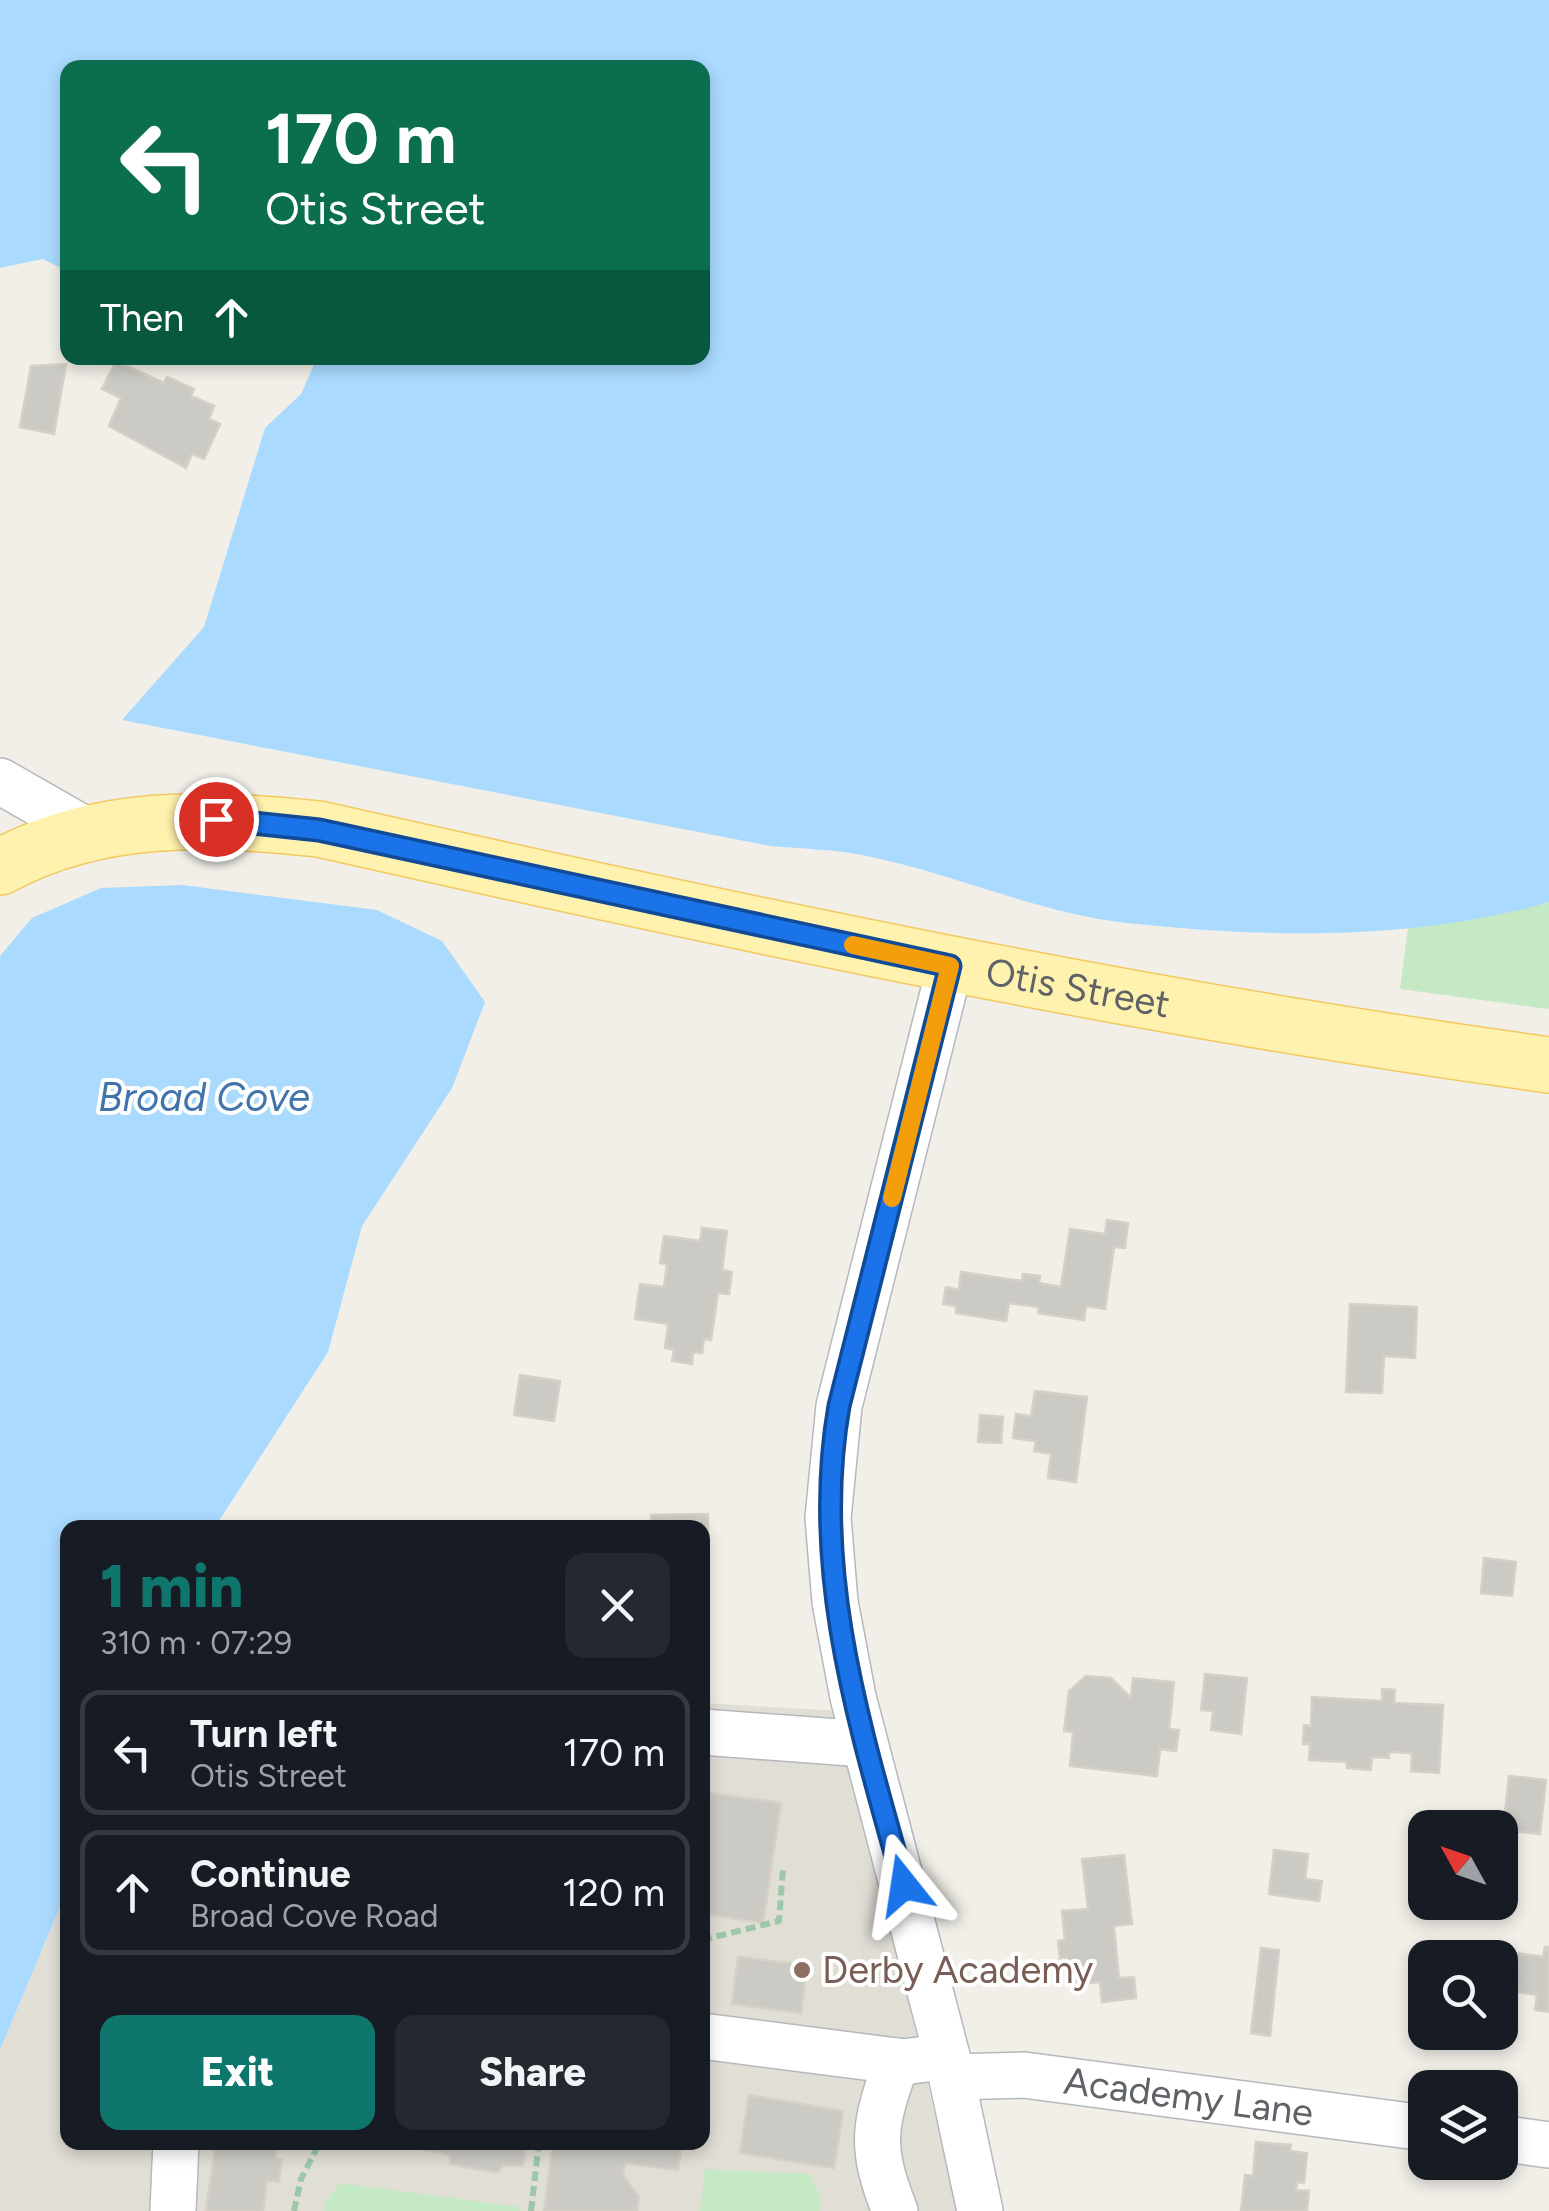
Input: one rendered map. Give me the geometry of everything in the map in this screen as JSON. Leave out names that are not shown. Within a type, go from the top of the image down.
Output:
[{"type":"main road","name":"Otis Street","points":[[0,867],[88,832],[157,820],[216,819],[319,830],[950,966],[1262,1022],[1549,1065]]},
{"type":"street","points":[[0,782],[88,832]]},
{"type":"street","points":[[950,966],[839,1406],[828,1480],[835,1602],[865,1744],[950,2066],[980,2211]]},
{"type":"street","points":[[710,1733],[865,1744]]},
{"type":"street","name":"Academy Lane","points":[[710,2037],[1408,2126]]},
{"type":"street","points":[[895,2211],[879,2171],[876,2118],[897,2062]]},
{"type":"street","points":[[1518,2141],[1549,2145]]},
{"type":"street","points":[[173,2211],[176,2150]]},
{"type":"path","points":[[710,1938],[780,1921],[783,1868]]},
{"type":"path","points":[[294,2211],[301,2179],[316,2150]]},
{"type":"path","points":[[531,2211],[538,2150]]},
{"type":"shaded area","name":"Derby Academy","points":[[710,1703],[841,1711],[957,2211],[0,2211],[0,2050],[60,1907],[60,2150],[710,2150]]},
{"type":"green space","points":[[1549,902],[1549,1009],[1400,989],[1408,928]]},
{"type":"green space","points":[[705,2169],[810,2174],[821,2197],[820,2211],[700,2211]]},
{"type":"green space","points":[[340,2183],[520,2207],[520,2211],[323,2211]]},
{"type":"water","points":[[0,0],[1549,0],[1549,902],[1445,924],[1339,933],[1233,932],[1127,923],[1060,911],[862,855],[771,846],[122,720],[204,627],[265,428],[301,394],[314,365],[710,365],[710,60],[60,60],[60,268],[43,259],[0,268]]},
{"type":"water","name":"Broad Cove","points":[[182,885],[377,910],[442,941],[485,1002],[452,1088],[362,1226],[328,1352],[220,1520],[60,1520],[60,1907],[0,2050],[0,956],[32,918],[101,888]]},
{"type":"building","points":[[66,365],[54,434],[20,427],[31,366]]},
{"type":"building","points":[[114,365],[125,365],[164,383],[167,377],[194,389],[191,396],[214,406],[209,419],[220,424],[204,459],[192,454],[186,468],[109,426],[121,398],[102,389]]},
{"type":"building","points":[[1107,1220],[1128,1223],[1125,1248],[1114,1247],[1105,1309],[1086,1306],[1084,1320],[1038,1313],[1039,1307],[1009,1303],[1006,1321],[956,1313],[956,1306],[943,1304],[946,1287],[959,1290],[961,1272],[1022,1281],[1023,1274],[1040,1276],[1039,1283],[1061,1287],[1070,1229],[1105,1234]]},
{"type":"building","points":[[702,1228],[727,1231],[722,1270],[732,1272],[729,1294],[718,1293],[711,1340],[704,1339],[702,1353],[693,1352],[692,1364],[672,1361],[674,1350],[665,1348],[668,1324],[635,1319],[640,1284],[664,1287],[667,1264],[660,1263],[664,1236],[700,1241]]},
{"type":"building","points":[[1350,1304],[1417,1307],[1415,1358],[1384,1356],[1382,1393],[1346,1392]]},
{"type":"building","points":[[520,1375],[560,1381],[554,1421],[514,1415]]},
{"type":"building","points":[[1035,1391],[1087,1397],[1076,1482],[1048,1478],[1051,1454],[1034,1451],[1036,1441],[1013,1438],[1016,1414],[1031,1416]]},
{"type":"building","points":[[980,1415],[1003,1417],[1001,1443],[978,1442]]},
{"type":"building","points":[[708,1514],[708,1520],[651,1520],[651,1515]]},
{"type":"building","points":[[1484,1558],[1516,1562],[1512,1596],[1481,1593]]},
{"type":"building","points":[[1205,1674],[1247,1678],[1241,1734],[1211,1730],[1213,1711],[1201,1710]]},
{"type":"building","points":[[1086,1676],[1111,1678],[1131,1698],[1133,1678],[1174,1682],[1169,1729],[1179,1730],[1176,1751],[1160,1749],[1157,1776],[1070,1766],[1073,1732],[1064,1731],[1069,1691]]},
{"type":"building","points":[[1382,1689],[1395,1690],[1394,1703],[1443,1705],[1439,1773],[1411,1771],[1412,1753],[1389,1752],[1389,1758],[1372,1757],[1371,1770],[1347,1768],[1347,1762],[1309,1760],[1310,1744],[1303,1744],[1304,1725],[1311,1726],[1312,1697],[1382,1701]]},
{"type":"building","points":[[1509,1776],[1546,1780],[1540,1834],[1518,1832],[1518,1810],[1505,1810]]},
{"type":"building","points":[[710,1793],[781,1803],[763,1923],[710,1915]]},
{"type":"building","points":[[1274,1850],[1308,1854],[1305,1879],[1322,1881],[1319,1901],[1269,1894]]},
{"type":"building","points":[[1124,1855],[1132,1924],[1114,1926],[1119,1978],[1134,1977],[1136,1998],[1102,2002],[1100,1982],[1070,1985],[1067,1958],[1060,1959],[1058,1941],[1065,1940],[1062,1911],[1088,1909],[1082,1859]]},
{"type":"building","points":[[1545,1947],[1549,1947],[1549,2012],[1535,2010],[1537,1995],[1518,1992],[1518,1953],[1543,1957]]},
{"type":"building","points":[[1261,1948],[1279,1950],[1270,2036],[1251,2033]]},
{"type":"building","points":[[738,1957],[807,1965],[801,2013],[732,2004]]},
{"type":"building","points":[[749,2095],[843,2111],[834,2168],[740,2153]]},
{"type":"building","points":[[1256,2142],[1291,2145],[1290,2151],[1307,2153],[1304,2183],[1297,2182],[1296,2190],[1309,2191],[1307,2211],[1241,2211],[1245,2175],[1253,2176]]},
{"type":"building","points":[[215,2150],[277,2150],[275,2159],[282,2160],[279,2182],[267,2181],[263,2211],[206,2211]]},
{"type":"building","points":[[425,2150],[526,2150],[523,2166],[503,2165],[497,2173],[450,2164],[450,2155]]},
{"type":"building","points":[[552,2150],[681,2150],[678,2170],[625,2163],[623,2175],[639,2197],[637,2211],[544,2211]]},
{"type":"slow traffic","points":[[853,945],[950,966],[892,1198]]},
{"type":"place","name":"Derby Academy","points":[[802,1970]]},
{"type":"route","points":[[216,819],[319,830],[950,966],[839,1406],[828,1480],[830,1553],[842,1650],[904,1885]]}]
